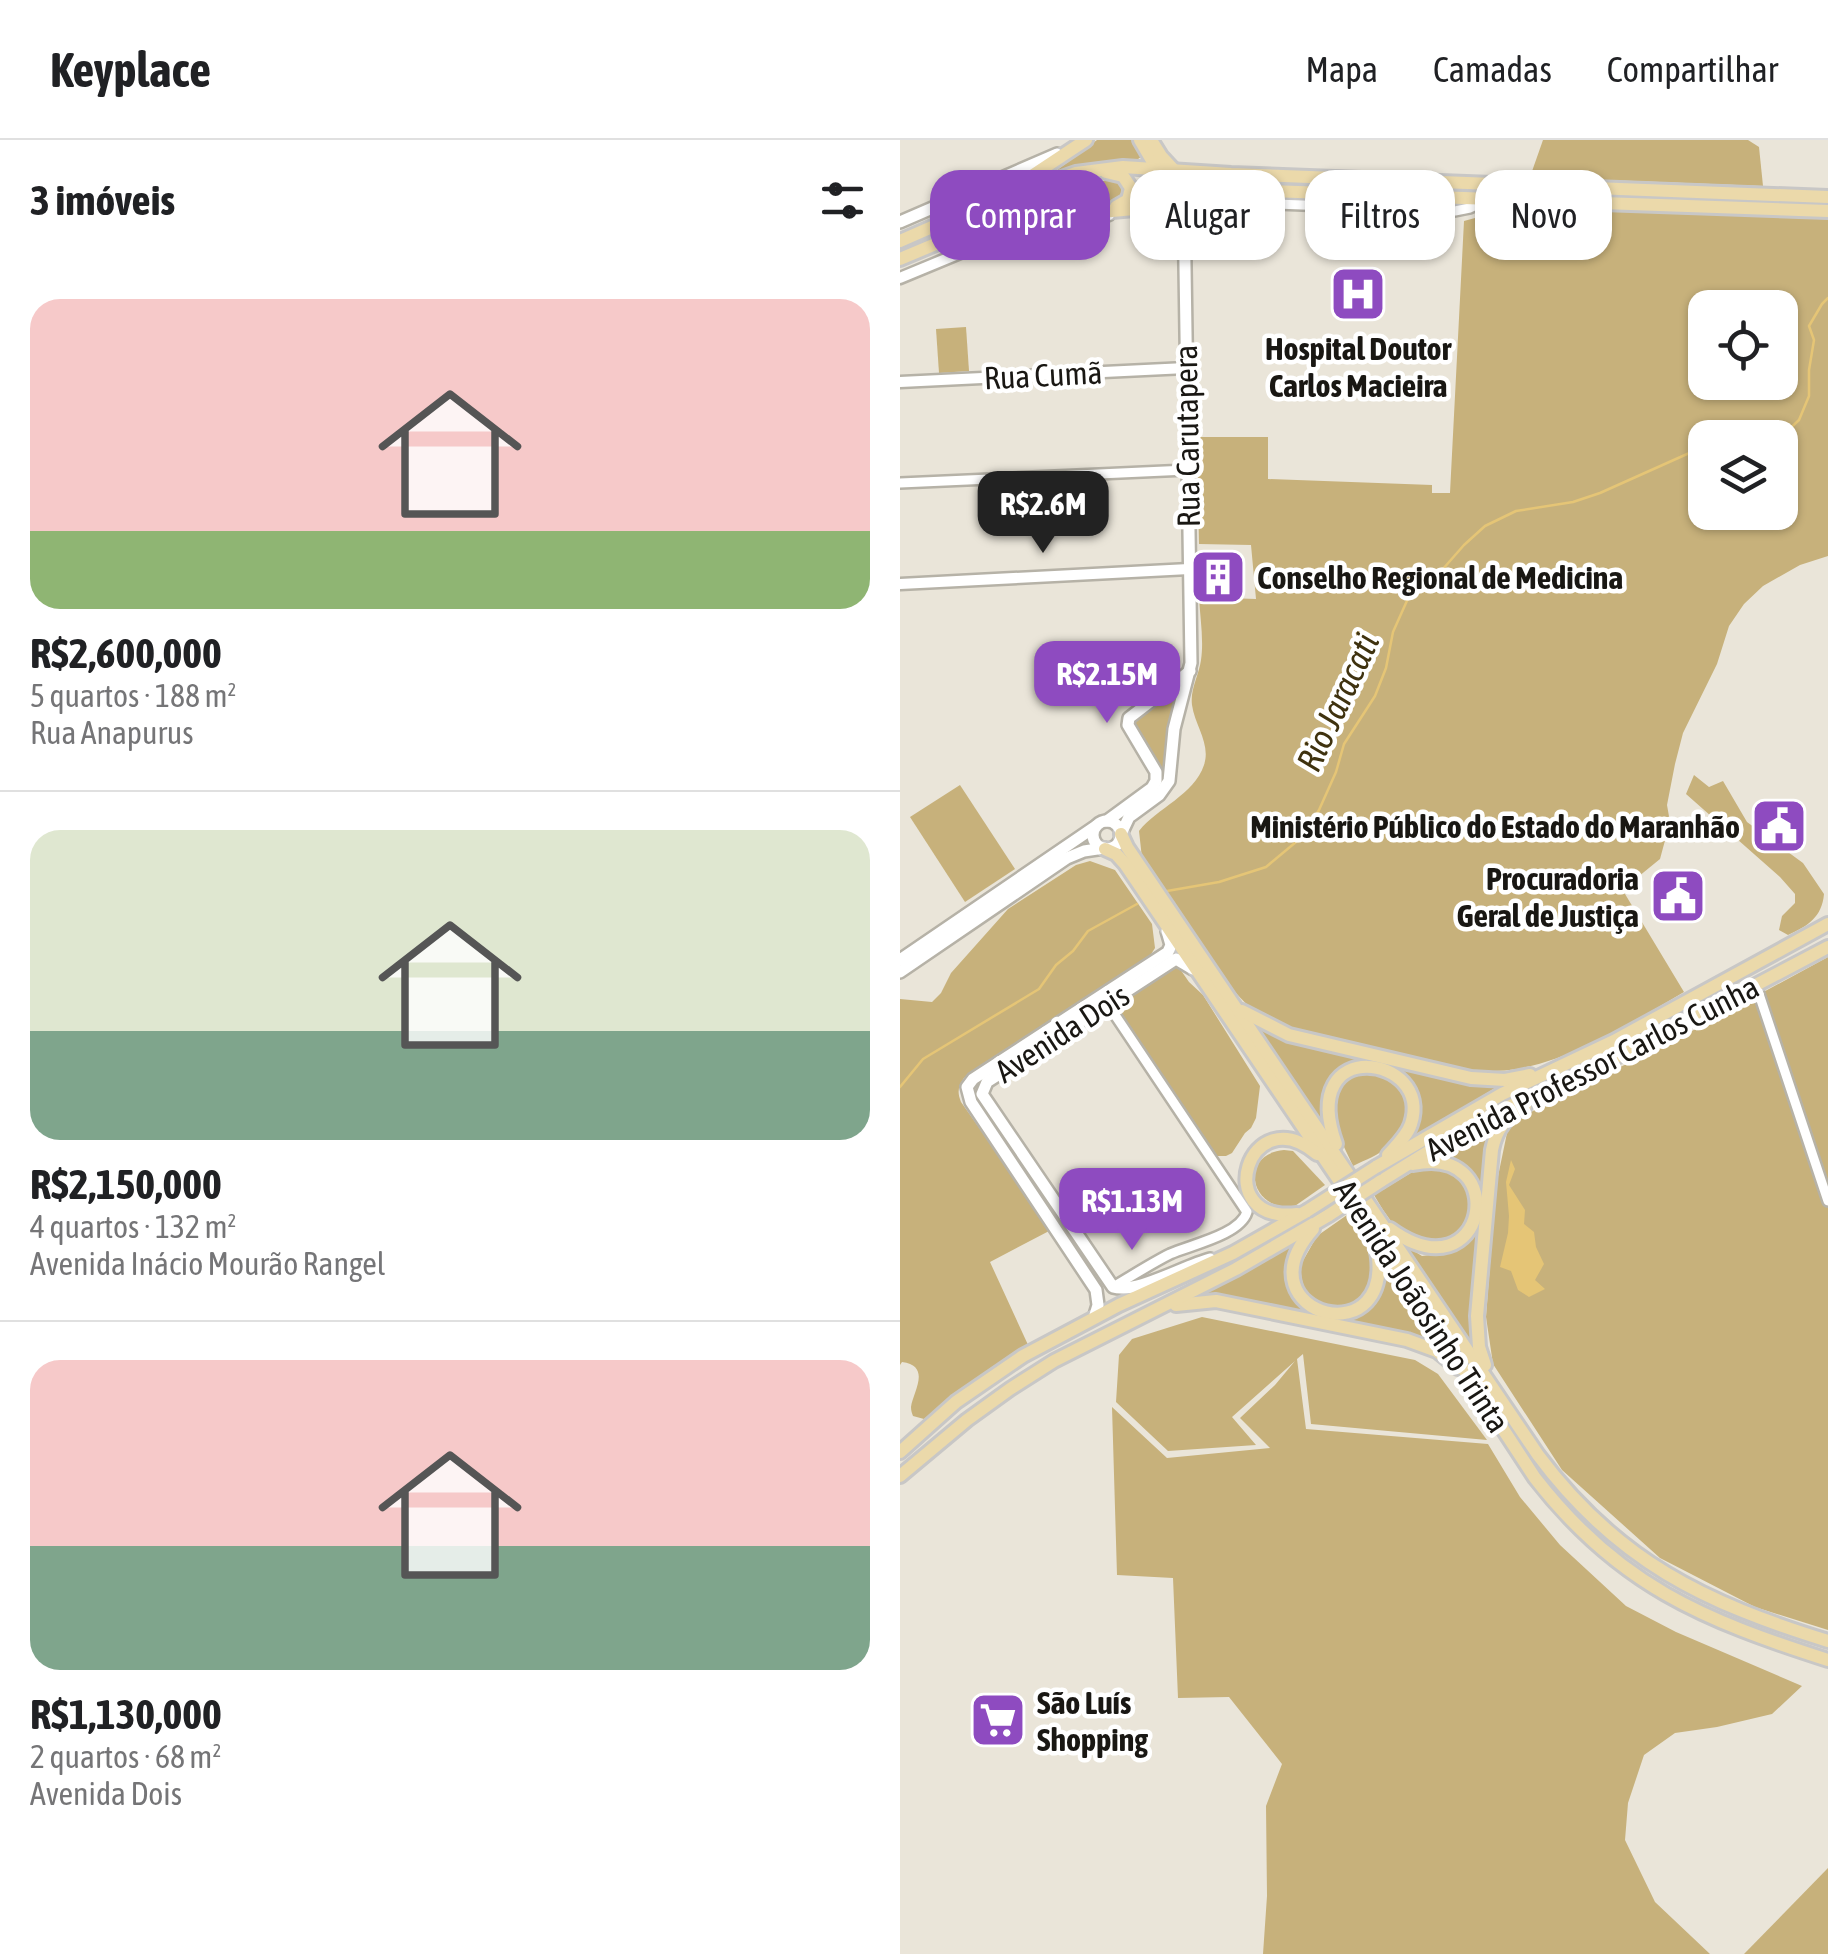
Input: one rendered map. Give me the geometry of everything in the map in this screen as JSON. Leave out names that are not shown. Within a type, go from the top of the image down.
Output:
[{"type":"main road","points":[[1043,170],[1085,140]]},
{"type":"main road","points":[[900,222],[1085,140]]},
{"type":"main road","points":[[1140,140],[1158,168]]},
{"type":"main road","points":[[1152,140],[1160,156],[1174,170]]},
{"type":"main road","points":[[1088,170],[1174,170]]},
{"type":"main road","points":[[1110,173],[1123,176],[1132,188],[1128,200],[1110,208]]},
{"type":"main road","points":[[1285,175],[1828,197]]},
{"type":"main road","points":[[1285,191],[1828,211]]},
{"type":"main road","points":[[902,239],[930,228]]},
{"type":"main road","points":[[900,258],[930,246]]},
{"type":"main road","name":"Rua Carutapera","points":[[1121,834],[1126,820],[1159,796],[1169,780],[1174,729],[1190,670],[1185,260]]},
{"type":"main road","points":[[900,960],[1152,788],[1156,772],[1128,725],[1129,718],[1190,670]]},
{"type":"main road","points":[[900,972],[1067,858],[1116,845],[1121,834],[1115,823],[1101,824]]},
{"type":"main road","points":[[1101,824],[1094,838],[1105,848]]},
{"type":"main road","name":"Avenida Joãosinho Trinta","points":[[1121,834],[1377,1226],[1568,1492],[1612,1535],[1670,1577],[1730,1608],[1828,1641]]},
{"type":"main road","name":"Avenida Joãosinho Trinta","points":[[1105,848],[1121,858],[1338,1168]]},
{"type":"main road","name":"Avenida Dois","points":[[1113,1287],[971,1102],[968,1084],[1168,952],[1171,943],[1164,921]]},
{"type":"main road","name":"Avenida Professor Carlos Cunha","points":[[900,1476],[1010,1389],[1054,1362],[1236,1270],[1326,1217],[1380,1172],[1489,1101],[1698,996],[1828,924]]},
{"type":"main road","name":"Avenida Professor Carlos Cunha","points":[[903,1445],[1023,1356],[1134,1298],[1233,1253],[1476,1122],[1644,1044],[1828,946]]},
{"type":"main road","name":"Avenida Dois","points":[[1094,1318],[1096,1290],[984,1100],[983,1087],[1176,959],[1199,973]]},
{"type":"main road","points":[[1235,1007],[1290,1034],[1471,1078],[1516,1079],[1564,1065]]},
{"type":"main road","points":[[1338,1168],[1328,1119],[1328,1097],[1334,1084],[1350,1070],[1372,1066],[1401,1080],[1412,1104],[1412,1123],[1380,1172]]},
{"type":"main road","points":[[1495,1390],[1480,1353],[1477,1329],[1494,1141],[1500,1127],[1515,1111],[1579,1074]]},
{"type":"main road","points":[[1307,1211],[1276,1214],[1256,1203],[1246,1185],[1252,1154],[1276,1140],[1298,1142],[1338,1168]]},
{"type":"main road","points":[[1326,1217],[1298,1248],[1293,1274],[1303,1300],[1331,1314],[1341,1314],[1368,1300],[1377,1288],[1377,1226],[1420,1246],[1441,1248],[1462,1237],[1476,1214],[1472,1183],[1452,1166],[1434,1161],[1380,1172]]},
{"type":"main road","name":"Avenida Joãosinho Trinta","points":[[1377,1226],[1549,1496],[1598,1546],[1668,1596],[1704,1616],[1828,1660]]},
{"type":"main road","points":[[1113,1287],[1125,1290],[1233,1253]]},
{"type":"main road","points":[[1134,1298],[1145,1284]]},
{"type":"main road","points":[[1154,1310],[1184,1303],[1216,1302],[1407,1340],[1437,1351],[1476,1386]]},
{"type":"street","points":[[900,278],[986,242],[1130,210]]},
{"type":"street","name":"Rua Cumã","points":[[900,382],[1186,368]]},
{"type":"street","points":[[900,482],[1188,470]]},
{"type":"street","points":[[900,584],[1189,569]]},
{"type":"street","points":[[1756,985],[1828,1201]]},
{"type":"street","points":[[1107,1003],[1247,1215],[1242,1222],[1205,1242],[1172,1253],[1113,1287]]},
{"type":"shaded area","points":[[1097,140],[1133,140],[1141,157],[1138,159],[1057,170]]},
{"type":"shaded area","points":[[1543,140],[1748,140],[1759,147],[1763,186],[1612,180],[1612,170],[1532,170]]},
{"type":"shaded area","points":[[1110,179],[1120,183],[1120,195],[1114,201],[1110,201]]},
{"type":"shaded area","points":[[1612,211],[1828,219],[1828,556],[1800,565],[1763,586],[1729,626],[1717,664],[1683,733],[1667,805],[1670,822],[1660,859],[1633,881],[1625,894],[1684,992],[1562,1057],[1499,1071],[1444,1065],[1320,1037],[1258,1014],[1233,990],[1142,858],[1139,831],[1192,785],[1204,765],[1206,750],[1192,699],[1202,652],[1199,597],[1256,599],[1251,545],[1199,544],[1197,437],[1268,437],[1268,479],[1432,485],[1432,493],[1450,493],[1464,221],[1475,218],[1475,260],[1612,260]]},
{"type":"shaded area","points":[[966,327],[969,371],[939,373],[936,329]]},
{"type":"shaded area","points":[[1179,686],[1161,780],[1132,724],[1133,719]]},
{"type":"shaded area","points":[[1694,775],[1709,787],[1723,781],[1747,822],[1803,863],[1824,894],[1817,915],[1808,924],[1788,935],[1779,930],[1782,916],[1795,903],[1795,894],[1686,794]]},
{"type":"shaded area","points":[[960,785],[1015,869],[965,902],[910,817]]},
{"type":"shaded area","points":[[1090,861],[1115,870],[1152,924],[1155,948],[1148,959],[964,1078],[959,1090],[961,1102],[1051,1230],[990,1262],[1029,1347],[984,1373],[924,1419],[913,1416],[911,1407],[919,1374],[911,1364],[900,1365],[900,999],[932,1002],[951,973],[1008,909],[1076,865]]},
{"type":"shaded area","points":[[1828,957],[1828,1630],[1755,1607],[1660,1558],[1562,1470],[1493,1364],[1486,1317],[1496,1186],[1507,1133],[1515,1120]]},
{"type":"shaded area","points":[[1176,967],[1203,995],[1260,1086],[1256,1118],[1226,1156],[1216,1156],[1115,1007]]},
{"type":"shaded area","points":[[1263,1029],[1283,1039],[1500,1085],[1410,1140],[1417,1116],[1416,1100],[1392,1068],[1335,1076],[1323,1098],[1323,1123]]},
{"type":"shaded area","points":[[1365,1071],[1391,1082],[1406,1101],[1408,1111],[1400,1135],[1389,1146],[1353,1166],[1336,1130],[1334,1092],[1348,1077]]},
{"type":"shaded area","points":[[1509,1111],[1484,1170],[1472,1343],[1404,1245],[1422,1256],[1447,1253],[1466,1243],[1475,1228],[1478,1185],[1445,1159],[1431,1157],[1448,1143]]},
{"type":"shaded area","points":[[1284,1150],[1293,1151],[1325,1185],[1292,1208],[1266,1200],[1255,1180],[1260,1161]]},
{"type":"shaded area","points":[[1511,1160],[1515,1169],[1509,1185],[1525,1210],[1524,1224],[1534,1232],[1544,1264],[1535,1280],[1545,1289],[1529,1297],[1518,1290],[1511,1271],[1500,1267],[1508,1233],[1506,1182]]},
{"type":"shaded area","points":[[1441,1168],[1467,1189],[1468,1213],[1452,1241],[1418,1242],[1395,1226],[1374,1195],[1414,1171]]},
{"type":"shaded area","points":[[1347,1215],[1366,1244],[1373,1271],[1366,1296],[1342,1306],[1326,1306],[1306,1291],[1300,1266],[1317,1236]]},
{"type":"shaded area","points":[[1298,1242],[1286,1276],[1301,1307],[1340,1319],[1355,1316],[1379,1296],[1386,1267],[1451,1358],[1277,1309],[1203,1295]]},
{"type":"shaded area","points":[[1202,1317],[1415,1360],[1438,1374],[1487,1440],[1311,1424],[1303,1354],[1297,1359],[1306,1429],[1488,1444],[1520,1497],[1560,1545],[1626,1606],[1802,1686],[1772,1714],[1675,1733],[1644,1755],[1628,1803],[1625,1840],[1655,1902],[1710,1954],[1263,1954],[1266,1806],[1282,1764],[1229,1697],[1178,1698],[1173,1578],[1117,1575],[1112,1407],[1167,1458],[1270,1448],[1240,1418],[1295,1361],[1232,1417],[1256,1445],[1168,1451],[1116,1402],[1119,1355],[1132,1339]]},
{"type":"shaded area","points":[[1828,1868],[1828,1954],[1744,1954]]},
{"type":"waterway","name":"Rio Jaracati","points":[[1798,421],[1809,396],[1814,340],[1809,326],[1828,298]]},
{"type":"waterway","name":"Rio Jaracati","points":[[1167,891],[1219,882],[1266,867],[1302,837],[1319,810],[1344,744],[1375,696],[1386,668],[1393,632],[1410,594],[1435,578],[1485,526],[1516,511],[1573,502],[1600,493],[1688,454]]},
{"type":"waterway","name":"Rio Jaracati","points":[[900,1087],[923,1059],[1039,989],[1088,931],[1137,904]]},
{"type":"place","name":"Hospital Doutor Carlos Macieira","points":[[1358,294]]},
{"type":"place","name":"Conselho Regional de Medicina","points":[[1218,577]]},
{"type":"place","name":"Ministério Público do Estado do Maranhão","points":[[1779,826]]},
{"type":"place","name":"Procuradoria Geral de Justiça","points":[[1678,896]]},
{"type":"place","name":"São Luís Shopping","points":[[998,1720]]}]
